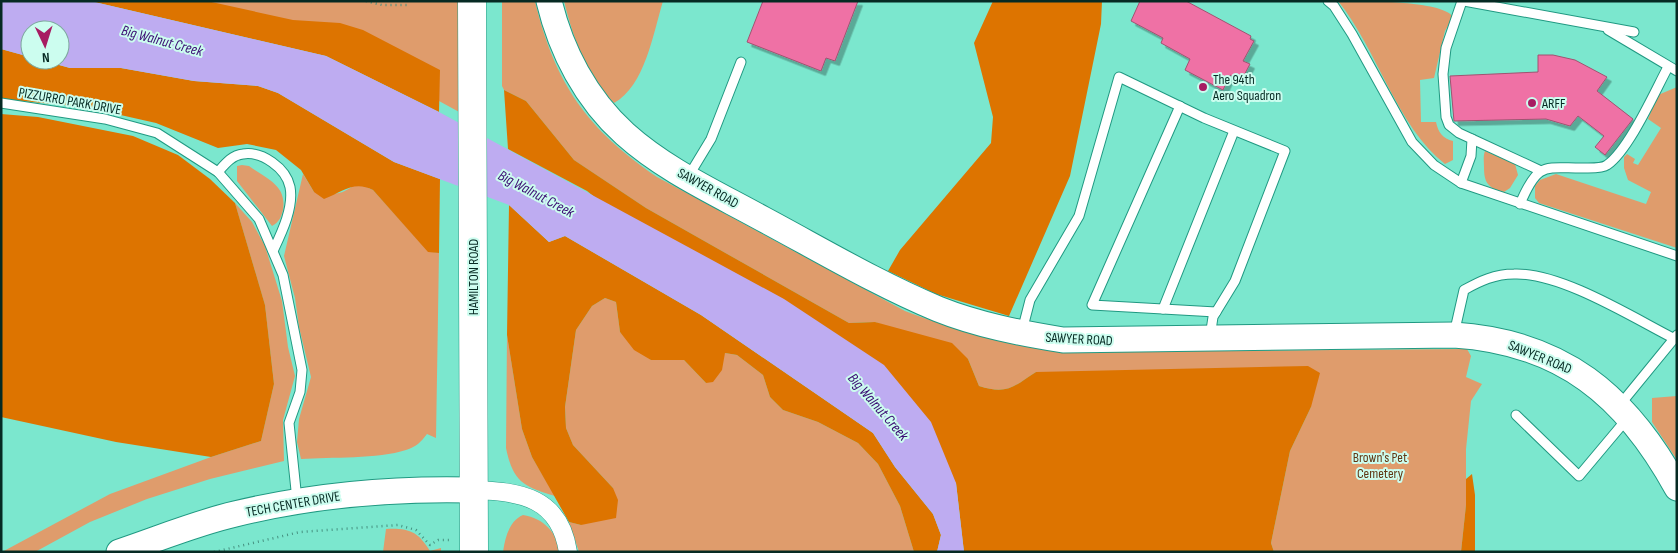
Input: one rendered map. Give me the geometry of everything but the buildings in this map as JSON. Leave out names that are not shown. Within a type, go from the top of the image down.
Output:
[{"type":"main road","name":"HAMILTON ROAD","points":[[472,1],[474,546]]},
{"type":"street","name":"SAWYER ROAD","points":[[549,1],[554,20],[574,68],[604,113],[624,134],[648,153],[688,178],[913,298],[969,320],[1021,333],[1063,340],[1209,340],[1454,335],[1499,340],[1542,354],[1578,372],[1591,381],[1623,412],[1643,435],[1677,488]]},
{"type":"street","name":"TECH CENTER DRIVE","points":[[119,552],[233,514],[297,500],[412,490],[473,490]]},
{"type":"street","points":[[473,490],[500,491],[544,504],[566,535],[568,552]]},
{"type":"lane","points":[[1328,1],[1334,6],[1352,34],[1412,142],[1434,165],[1461,183],[1677,256]]},
{"type":"lane","points":[[1602,26],[1672,69],[1619,153],[1606,166],[1591,168],[1554,167],[1539,170],[1458,133],[1449,125],[1445,108],[1443,74],[1446,48],[1463,1],[1602,26],[1634,32]]},
{"type":"lane","points":[[688,178],[711,139],[741,62]]},
{"type":"lane","points":[[1021,333],[1030,300],[1079,216],[1119,77],[1234,131],[1285,151],[1235,282],[1213,317],[1209,340]]},
{"type":"lane","name":"PIZZURRO PARK DRIVE","points":[[1,103],[105,119],[157,133],[218,172],[259,219],[283,275],[302,370],[300,392],[289,423],[297,500]]},
{"type":"lane","points":[[1180,106],[1092,305],[1216,312]]},
{"type":"lane","points":[[1163,309],[1234,131]]},
{"type":"lane","points":[[1461,183],[1471,156],[1472,139]]},
{"type":"lane","points":[[218,172],[228,161],[243,154],[266,158],[282,170],[290,188],[282,230],[273,251]]},
{"type":"lane","points":[[1520,204],[1530,181],[1539,170]]},
{"type":"lane","points":[[1454,335],[1464,290],[1484,279],[1515,274],[1553,280],[1613,306],[1675,337],[1579,476],[1516,416]]},
{"type":"path","points":[[366,1],[382,5],[407,6]]},
{"type":"path","points":[[214,552],[300,532],[351,527],[408,527],[422,534],[430,545],[438,540],[474,546]]},
{"type":"green space","points":[[142,1],[472,1],[472,119],[340,47]]},
{"type":"green space","name":"Brown's Pet Cemetery","points":[[502,1],[535,1],[543,30],[564,81],[577,102],[593,122],[632,159],[657,177],[905,311],[983,336],[1064,352],[1467,349],[1471,356],[1466,377],[1482,384],[1471,401],[1466,449],[1466,505],[1461,552],[1274,552],[1271,543],[1290,451],[1311,407],[1036,372],[1009,388],[989,389],[979,386],[968,359],[875,322],[849,323],[646,208],[574,160],[526,101],[504,90],[502,86]]},
{"type":"green space","points":[[564,1],[663,1],[651,43],[640,72],[625,95],[614,103],[596,80],[582,55]]},
{"type":"green space","points":[[1338,1],[1418,4],[1446,11],[1453,17],[1445,31],[1434,78],[1420,80],[1421,122],[1436,122],[1438,129],[1446,139],[1453,141],[1453,160],[1445,164],[1428,148],[1414,130],[1400,109],[1352,20]]},
{"type":"green space","points":[[1677,87],[1677,248],[1539,203],[1535,198],[1535,186],[1540,180],[1556,174],[1646,204],[1651,192],[1628,180],[1624,168],[1624,157],[1627,154],[1635,159],[1633,163],[1638,165],[1661,128],[1648,119],[1658,95]]},
{"type":"green space","points":[[1485,151],[1515,164],[1518,175],[1510,188],[1504,192],[1494,189],[1486,181],[1484,173]]},
{"type":"green space","points":[[237,166],[249,166],[269,179],[282,194],[283,210],[278,221],[272,226],[237,181]]},
{"type":"green space","points":[[303,174],[314,192],[336,194],[357,185],[373,190],[428,251],[439,253],[436,438],[427,434],[413,447],[395,453],[301,459],[297,442],[299,419],[311,377],[299,327],[295,298],[284,256]]},
{"type":"green space","points":[[235,203],[252,222],[265,246],[282,301],[288,347],[295,376],[283,420],[284,461],[210,479],[147,499],[90,522],[35,552],[2,552],[110,494],[261,441],[274,384],[265,305]]},
{"type":"green space","points":[[605,298],[616,302],[620,332],[651,360],[684,360],[706,383],[725,353],[737,355],[763,375],[770,397],[783,410],[818,422],[858,443],[878,464],[900,506],[914,552],[579,552],[569,522],[581,525],[613,488],[573,445],[566,428],[565,407],[576,330],[592,306]]},
{"type":"green space","points":[[507,335],[522,429],[532,457],[555,496],[528,486],[516,476],[509,459],[506,448]]},
{"type":"green space","points":[[1677,396],[1677,460],[1652,422],[1652,398]]},
{"type":"green space","points":[[523,515],[537,519],[548,527],[562,552],[503,552],[511,526],[514,521]]},
{"type":"green space","points":[[386,529],[401,529],[412,532],[421,539],[430,551],[441,548],[441,552],[383,552]]},
{"type":"shaded area","points":[[90,1],[207,1],[293,20],[340,23],[363,30],[440,70],[439,112],[326,56]]},
{"type":"shaded area","points":[[993,1],[1102,1],[1101,24],[1070,176],[1009,316],[936,294],[888,271],[900,250],[991,143],[993,117],[974,43]]},
{"type":"shaded area","points":[[1,49],[20,54],[20,70],[121,68],[194,81],[258,86],[278,93],[394,162],[440,179],[439,253],[428,252],[373,190],[360,186],[348,188],[324,199],[314,192],[301,170],[276,150],[247,144],[218,148],[156,123],[85,107],[1,99]]},
{"type":"shaded area","points":[[504,90],[526,101],[574,160],[646,208],[849,323],[875,322],[952,343],[968,359],[979,386],[996,390],[1009,388],[1036,372],[1308,366],[1320,373],[1311,407],[1290,451],[1271,543],[1274,552],[964,552],[956,483],[587,191],[508,149]]},
{"type":"shaded area","points":[[1,114],[38,117],[133,136],[178,155],[210,179],[235,203],[265,305],[274,384],[261,441],[211,457],[116,442],[1,417]]},
{"type":"shaded area","points":[[509,205],[549,242],[565,236],[701,315],[873,433],[895,467],[933,514],[941,535],[937,552],[914,552],[900,506],[878,464],[858,443],[818,422],[783,410],[770,397],[763,375],[737,355],[725,353],[722,370],[713,382],[706,383],[684,360],[651,360],[634,350],[620,332],[616,302],[605,298],[592,306],[576,330],[565,407],[566,428],[573,445],[613,488],[618,500],[616,518],[581,525],[569,522],[532,457],[522,429],[507,335]]},
{"type":"shaded area","points":[[1472,474],[1475,495],[1475,552],[1461,552],[1466,505],[1466,479]]},
{"type":"water","name":"Big Walnut Creek","points":[[1,1],[90,1],[326,56],[439,112],[784,299],[884,365],[931,422],[956,483],[964,552],[937,552],[941,535],[933,514],[895,467],[873,433],[701,315],[565,236],[549,242],[509,205],[394,162],[278,93],[258,86],[194,81],[121,68],[70,68],[70,20],[20,20],[20,54],[1,49]]},
{"type":"place","name":"The 94th Aero Squadron","points":[[1203,87]]},
{"type":"place","name":"ARFF","points":[[1532,103]]}]
